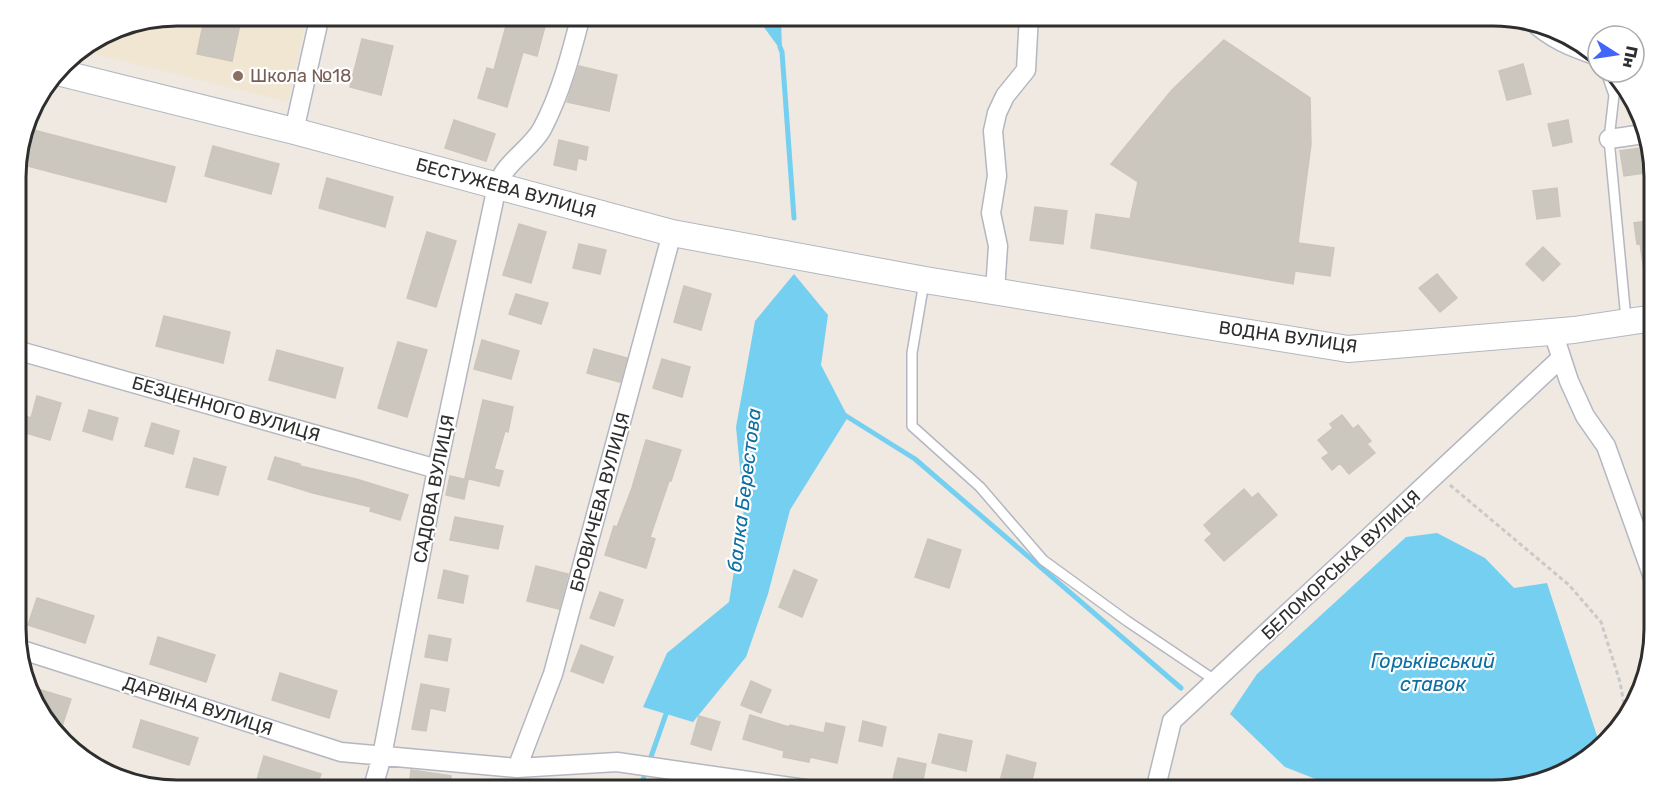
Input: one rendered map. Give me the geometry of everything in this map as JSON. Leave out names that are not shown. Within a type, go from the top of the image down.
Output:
[{"type":"street","points":[[294,131],[318,26]]},
{"type":"street","points":[[496,186],[501,174],[541,130],[567,69],[578,26]]},
{"type":"street","points":[[995,291],[998,246],[991,213],[996,176],[993,130],[997,113],[1005,96],[1026,70],[1028,26]]},
{"type":"street","name":"БЕСТУЖЕВА ВУЛИЦЯ","points":[[66,74],[294,131],[672,232],[960,285]]},
{"type":"street","points":[[1609,139],[1638,135]]},
{"type":"street","name":"САДОВА ВУЛИЦЯ","points":[[375,780],[382,756],[437,469],[496,186]]},
{"type":"street","name":"БРОВИЧЕВА ВУЛИЦЯ","points":[[517,768],[553,674],[672,232]]},
{"type":"street","name":"ВОДНА ВУЛИЦЯ","points":[[960,285],[1348,349],[1553,332],[1644,319]]},
{"type":"street","points":[[1553,332],[1560,359],[1585,416],[1606,446],[1644,552]]},
{"type":"street","name":"БЕЗЦЕННОГО ВУЛИЦЯ","points":[[26,353],[437,469]]},
{"type":"street","name":"БЕЛОМОРСЬКА ВУЛИЦЯ","points":[[1158,780],[1172,721],[1560,359]]},
{"type":"street","name":"ДАРВІНА ВУЛИЦЯ","points":[[28,652],[341,752],[517,768],[617,762],[745,780]]},
{"type":"lane","points":[[1538,33],[1569,51],[1584,56]]},
{"type":"lane","points":[[1610,84],[1614,95],[1609,139],[1626,322]]},
{"type":"lane","points":[[925,280],[912,353],[912,426],[980,487],[1043,560],[1216,682]]},
{"type":"path","points":[[1437,475],[1569,585],[1601,622],[1620,682],[1624,704]]},
{"type":"shaded area","name":"Школа №18","points":[[305,26],[288,102],[90,53],[110,41],[137,31],[157,27]]},
{"type":"water","points":[[763,26],[781,26],[782,52]]},
{"type":"water","points":[[794,274],[828,315],[821,365],[848,417],[790,510],[768,594],[746,657],[693,722],[643,707],[667,653],[729,602],[744,509],[736,427],[755,321]]},
{"type":"water","name":"Горьківський ставок","points":[[1437,533],[1485,558],[1514,588],[1547,583],[1598,738],[1593,743],[1560,765],[1523,778],[1503,780],[1318,780],[1285,767],[1230,714],[1257,674],[1406,537]]},
{"type":"building","points":[[203,26],[240,26],[232,61],[197,54]]},
{"type":"building","points":[[506,26],[545,26],[537,56],[523,52],[507,107],[478,98],[487,68],[494,70]]},
{"type":"building","points":[[362,39],[393,46],[381,95],[350,87]]},
{"type":"building","points":[[1224,40],[1310,98],[1311,144],[1298,243],[1334,248],[1330,276],[1295,271],[1293,284],[1091,248],[1096,214],[1130,219],[1138,182],[1111,164],[1172,90]]},
{"type":"building","points":[[1523,64],[1531,94],[1507,100],[1499,71]]},
{"type":"building","points":[[579,66],[617,75],[609,111],[567,102]]},
{"type":"building","points":[[454,120],[495,134],[486,161],[445,148]]},
{"type":"building","points":[[1568,120],[1572,142],[1553,146],[1548,124]]},
{"type":"building","points":[[33,130],[175,167],[166,202],[26,166]]},
{"type":"building","points":[[559,140],[588,147],[586,160],[578,158],[576,170],[554,165]]},
{"type":"building","points":[[213,146],[279,164],[271,194],[205,176]]},
{"type":"building","points":[[1641,148],[1644,173],[1624,176],[1620,151]]},
{"type":"building","points":[[327,178],[393,197],[385,227],[319,208]]},
{"type":"building","points":[[1557,188],[1560,216],[1537,219],[1533,191]]},
{"type":"building","points":[[1035,207],[1067,211],[1063,244],[1030,240]]},
{"type":"building","points":[[1644,222],[1644,271],[1640,243],[1637,244],[1634,223]]},
{"type":"building","points":[[519,224],[546,232],[531,283],[503,275]]},
{"type":"building","points":[[427,232],[456,241],[436,307],[407,298]]},
{"type":"building","points":[[579,244],[606,250],[600,274],[573,268]]},
{"type":"building","points":[[1543,247],[1560,264],[1543,281],[1526,264]]},
{"type":"building","points":[[1437,274],[1457,298],[1440,312],[1419,288]]},
{"type":"building","points":[[684,286],[711,294],[701,330],[674,322]]},
{"type":"building","points":[[516,294],[548,303],[541,324],[509,314]]},
{"type":"building","points":[[164,316],[230,332],[223,363],[156,346]]},
{"type":"building","points":[[482,340],[519,351],[511,379],[474,369]]},
{"type":"building","points":[[398,342],[427,350],[407,417],[378,408]]},
{"type":"building","points":[[594,349],[627,358],[620,382],[587,373]]},
{"type":"building","points":[[277,350],[343,368],[335,398],[269,380]]},
{"type":"building","points":[[662,359],[690,367],[682,397],[653,388]]},
{"type":"building","points":[[37,396],[61,403],[50,440],[26,433],[26,416],[31,418]]},
{"type":"building","points":[[483,400],[513,407],[508,432],[505,431],[494,469],[503,471],[499,486],[465,478]]},
{"type":"building","points":[[89,410],[118,418],[112,440],[83,431]]},
{"type":"building","points":[[1342,415],[1353,429],[1358,425],[1371,441],[1367,444],[1375,453],[1349,474],[1340,463],[1332,470],[1322,458],[1329,453],[1318,440],[1333,428],[1330,424]]},
{"type":"building","points":[[152,423],[179,431],[173,454],[145,446]]},
{"type":"building","points":[[646,440],[681,450],[650,537],[655,539],[646,568],[605,555],[614,526],[617,527],[632,488]]},
{"type":"building","points":[[275,457],[408,495],[400,520],[370,511],[371,507],[268,479]]},
{"type":"building","points":[[194,458],[226,467],[218,495],[186,487]]},
{"type":"building","points":[[450,476],[468,480],[464,499],[446,495]]},
{"type":"building","points":[[1244,489],[1252,498],[1258,493],[1277,515],[1224,561],[1205,540],[1212,534],[1204,525]]},
{"type":"building","points":[[455,517],[503,526],[498,549],[450,540]]},
{"type":"building","points":[[928,539],[961,550],[949,588],[915,577]]},
{"type":"building","points":[[536,566],[568,574],[559,609],[527,601]]},
{"type":"building","points":[[444,570],[468,576],[463,603],[438,598]]},
{"type":"building","points":[[794,570],[817,580],[802,617],[779,607]]},
{"type":"building","points":[[600,592],[623,600],[614,626],[590,618]]},
{"type":"building","points":[[37,598],[94,616],[85,643],[28,625]]},
{"type":"building","points":[[429,635],[451,639],[447,661],[425,657]]},
{"type":"building","points":[[158,637],[215,655],[206,682],[150,664]]},
{"type":"building","points":[[581,645],[613,657],[603,683],[571,671]]},
{"type":"building","points":[[280,673],[337,691],[329,718],[272,700]]},
{"type":"building","points":[[751,681],[771,690],[761,713],[741,705]]},
{"type":"building","points":[[421,684],[449,689],[445,711],[430,708],[426,731],[412,729]]},
{"type":"building","points":[[38,689],[71,699],[62,726],[46,705]]},
{"type":"building","points":[[750,715],[789,727],[790,725],[824,733],[826,723],[845,727],[837,763],[810,757],[809,762],[783,757],[784,751],[743,739]]},
{"type":"building","points":[[699,716],[720,722],[711,750],[691,744]]},
{"type":"building","points":[[141,720],[198,738],[189,765],[133,747]]},
{"type":"building","points":[[863,721],[886,727],[882,746],[859,741]]},
{"type":"building","points":[[939,734],[972,741],[966,771],[932,763]]},
{"type":"building","points":[[1007,755],[1036,763],[1032,780],[1000,780]]},
{"type":"building","points":[[264,756],[321,774],[319,780],[257,780]]},
{"type":"building","points":[[898,758],[926,764],[923,780],[893,779]]},
{"type":"building","points":[[411,770],[451,776],[450,780],[410,780]]},
{"type":"waterway","name":"балка Берестова","points":[[780,47],[794,218]]},
{"type":"waterway","points":[[843,414],[915,459],[1181,688]]},
{"type":"waterway","name":"балка Берестова","points":[[643,780],[666,714],[670,709]]},
{"type":"place","name":"Школа №18","points":[[238,76]]}]
